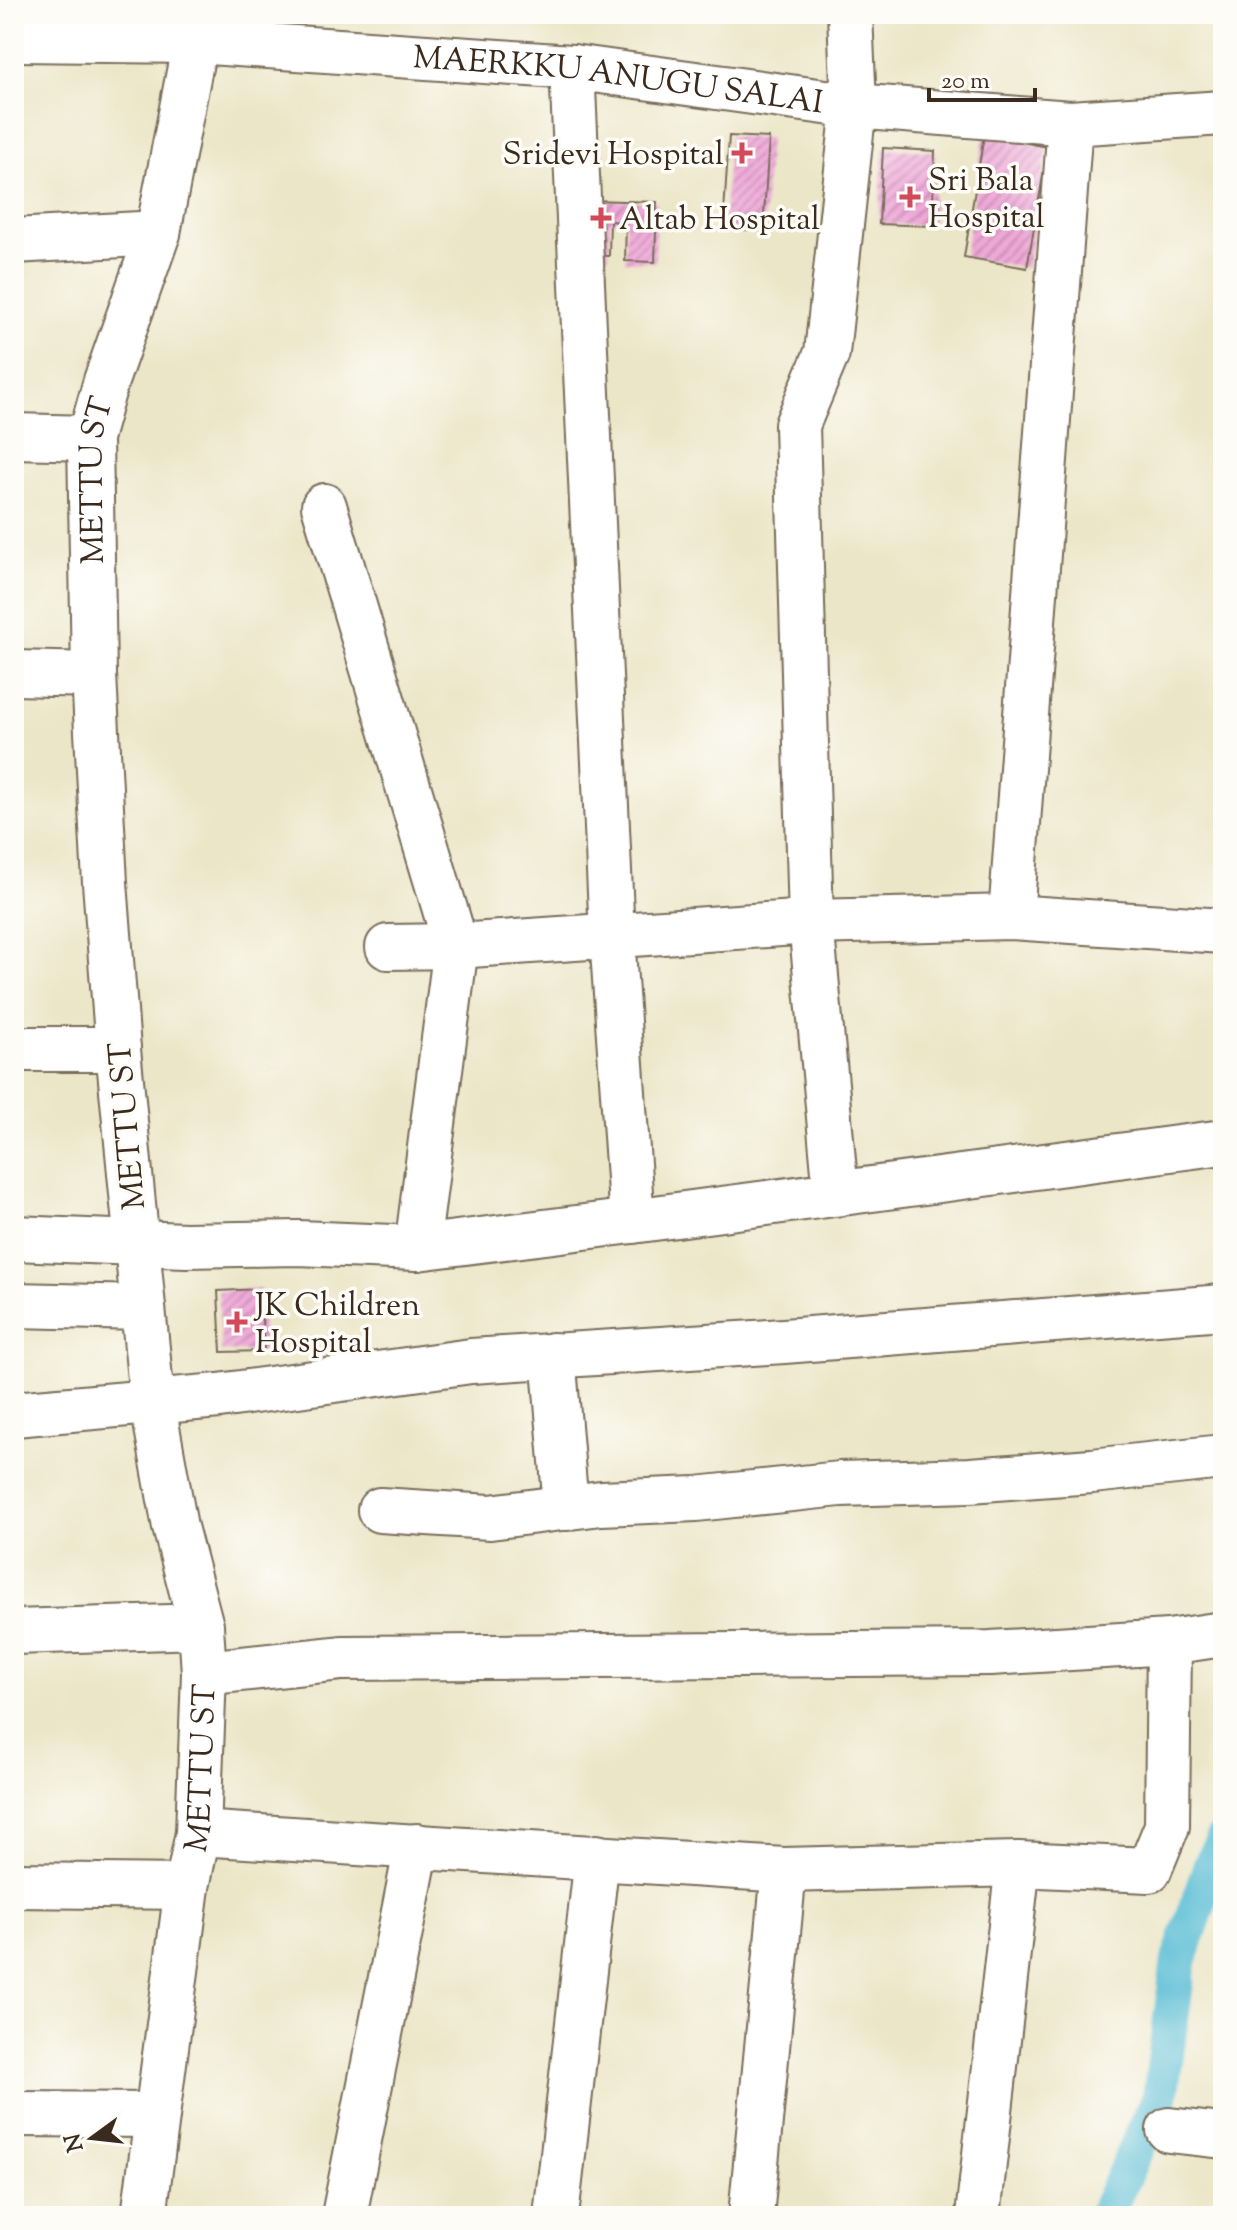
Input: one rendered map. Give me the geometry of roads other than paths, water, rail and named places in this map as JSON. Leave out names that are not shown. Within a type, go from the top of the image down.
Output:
[{"type":"street","points":[[836,1193],[811,922],[797,425],[827,353],[854,106],[850,14]]},
{"type":"street","name":"MAERKKU ANUGU SALAI","points":[[14,39],[195,41],[572,67],[854,106],[1070,123],[1223,113]]},
{"type":"street","name":"METTU ST","points":[[144,2216],[187,1887],[198,1833],[204,1673],[201,1626],[175,1527],[152,1400],[118,1049],[94,675],[90,438],[106,381],[158,233],[195,41]]},
{"type":"street","points":[[572,67],[612,936],[632,1221]]},
{"type":"street","points":[[1011,917],[1070,123]]},
{"type":"street","points":[[14,241],[158,233]]},
{"type":"street","points":[[14,436],[90,438]]},
{"type":"street","points":[[324,506],[456,946],[417,1248]]},
{"type":"street","points":[[14,673],[94,675]]},
{"type":"street","points":[[388,947],[456,946],[811,922],[1011,917],[1223,931]]},
{"type":"street","points":[[14,1049],[118,1049]]},
{"type":"street","points":[[14,1238],[186,1245],[298,1243],[417,1248],[1223,1142]]},
{"type":"street","points":[[14,1305],[143,1308]]},
{"type":"street","points":[[14,1414],[219,1396],[471,1361],[784,1341],[1223,1307]]},
{"type":"street","points":[[553,1355],[566,1508]]},
{"type":"street","points":[[380,1510],[490,1517],[601,1503],[696,1499],[840,1484],[970,1480],[1092,1471],[1223,1457]]},
{"type":"street","points":[[14,1632],[201,1626]]},
{"type":"street","points":[[204,1673],[342,1658],[990,1653],[1169,1642],[1223,1634]]},
{"type":"street","points":[[198,1833],[784,1870],[1018,1864],[1149,1870],[1167,1826],[1169,1642]]},
{"type":"street","points":[[344,2216],[417,1846]]},
{"type":"street","points":[[556,2216],[597,1857]]},
{"type":"street","points":[[978,2216],[1018,1864]]},
{"type":"street","points":[[751,2216],[784,1870]]},
{"type":"street","points":[[14,1885],[187,1887]]},
{"type":"street","points":[[14,2114],[157,2115]]},
{"type":"street","points":[[1169,2130],[1223,2136]]},
{"type":"waterway","points":[[1105,2216],[1160,2097],[1179,1961],[1211,1865],[1223,1840]]},
{"type":"place","name":"Sridevi Hospital","points":[[742,153]]},
{"type":"place","name":"Sri Bala Hospital","points":[[910,197]]},
{"type":"place","name":"Altab Hospital","points":[[601,218]]},
{"type":"place","name":"JK Children Hospital","points":[[237,1322]]}]
